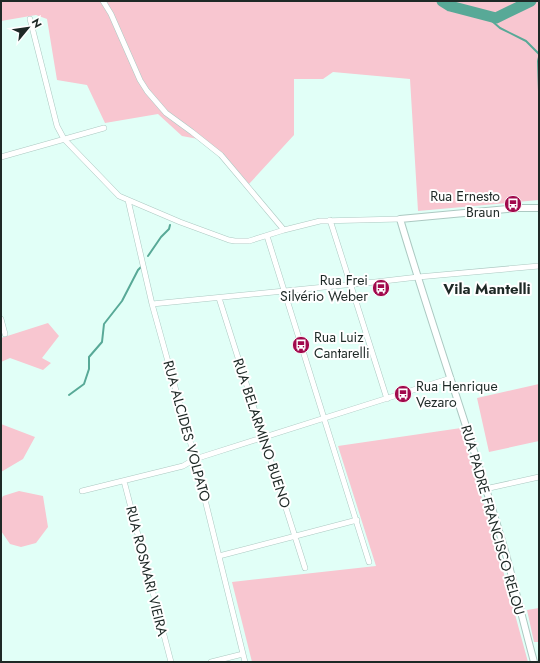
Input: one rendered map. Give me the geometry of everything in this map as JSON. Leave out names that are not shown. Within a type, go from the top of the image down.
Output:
[{"type":"street","points":[[103,1],[111,14],[140,80],[147,91],[166,113],[221,155],[284,230]]},
{"type":"street","points":[[30,18],[57,126],[64,139],[119,196],[180,222],[229,240],[249,241],[320,221],[400,219],[518,208],[539,208]]},
{"type":"street","points":[[1,157],[104,128]]},
{"type":"street","name":"RUA ALCIDES VOLPATO","points":[[128,200],[152,304],[195,459],[245,662]]},
{"type":"street","name":"RUA PADRE FRANCISCO RELOU","points":[[400,219],[505,551],[534,662]]},
{"type":"street","points":[[330,220],[387,399]]},
{"type":"street","points":[[267,236],[370,562]]},
{"type":"street","points":[[152,304],[539,266]]},
{"type":"street","name":"RUA BELARMINO BUENO","points":[[219,298],[305,568]]},
{"type":"street","points":[[1,320],[5,334]]},
{"type":"street","points":[[82,491],[183,466],[195,459],[451,378]]},
{"type":"street","points":[[485,489],[539,478]]},
{"type":"street","name":"RUA ROSMARI VIEIRA","points":[[124,481],[171,662]]},
{"type":"street","points":[[219,556],[356,520]]},
{"type":"street","points":[[211,662],[243,654]]},
{"type":"shaded area","points":[[1,1],[539,1],[539,200],[418,211],[410,79],[333,72],[323,79],[294,79],[294,135],[249,184],[232,165],[198,139],[182,136],[158,114],[105,123],[87,85],[57,80],[47,19],[36,15],[1,21]]},
{"type":"shaded area","points":[[48,323],[59,336],[42,358],[51,363],[43,370],[10,358],[1,362],[1,338]]},
{"type":"shaded area","points":[[539,384],[539,441],[489,452],[477,398]]},
{"type":"shaded area","points":[[1,424],[35,437],[23,459],[1,472]]},
{"type":"shaded area","points":[[461,428],[498,552],[528,662],[252,662],[232,582],[376,566],[338,446]]},
{"type":"shaded area","points":[[19,491],[43,496],[48,527],[36,543],[21,547],[10,544],[1,531],[1,500],[3,496]]},
{"type":"shaded area","points":[[539,608],[539,642],[534,642],[527,610]]},
{"type":"waterway","points":[[442,1],[450,6],[496,18],[531,1]]},
{"type":"waterway","points":[[485,15],[500,28],[526,41],[539,54]]},
{"type":"waterway","points":[[539,57],[539,91]]},
{"type":"waterway","points":[[148,256],[161,237],[169,229],[170,225]]},
{"type":"waterway","points":[[69,395],[84,384],[89,369],[89,357],[102,342],[104,324],[122,301],[138,270],[142,266]]},
{"type":"place","name":"Rua Ernesto Braun","points":[[513,204]]},
{"type":"place","name":"Rua Frei Silvério Weber","points":[[381,288]]},
{"type":"place","name":"Rua Luiz Cantarelli","points":[[301,345]]},
{"type":"place","name":"Rua Henrique Vezaro","points":[[403,394]]},
{"type":"district","name":"Vila Mantelli","points":[[487,289]]}]
